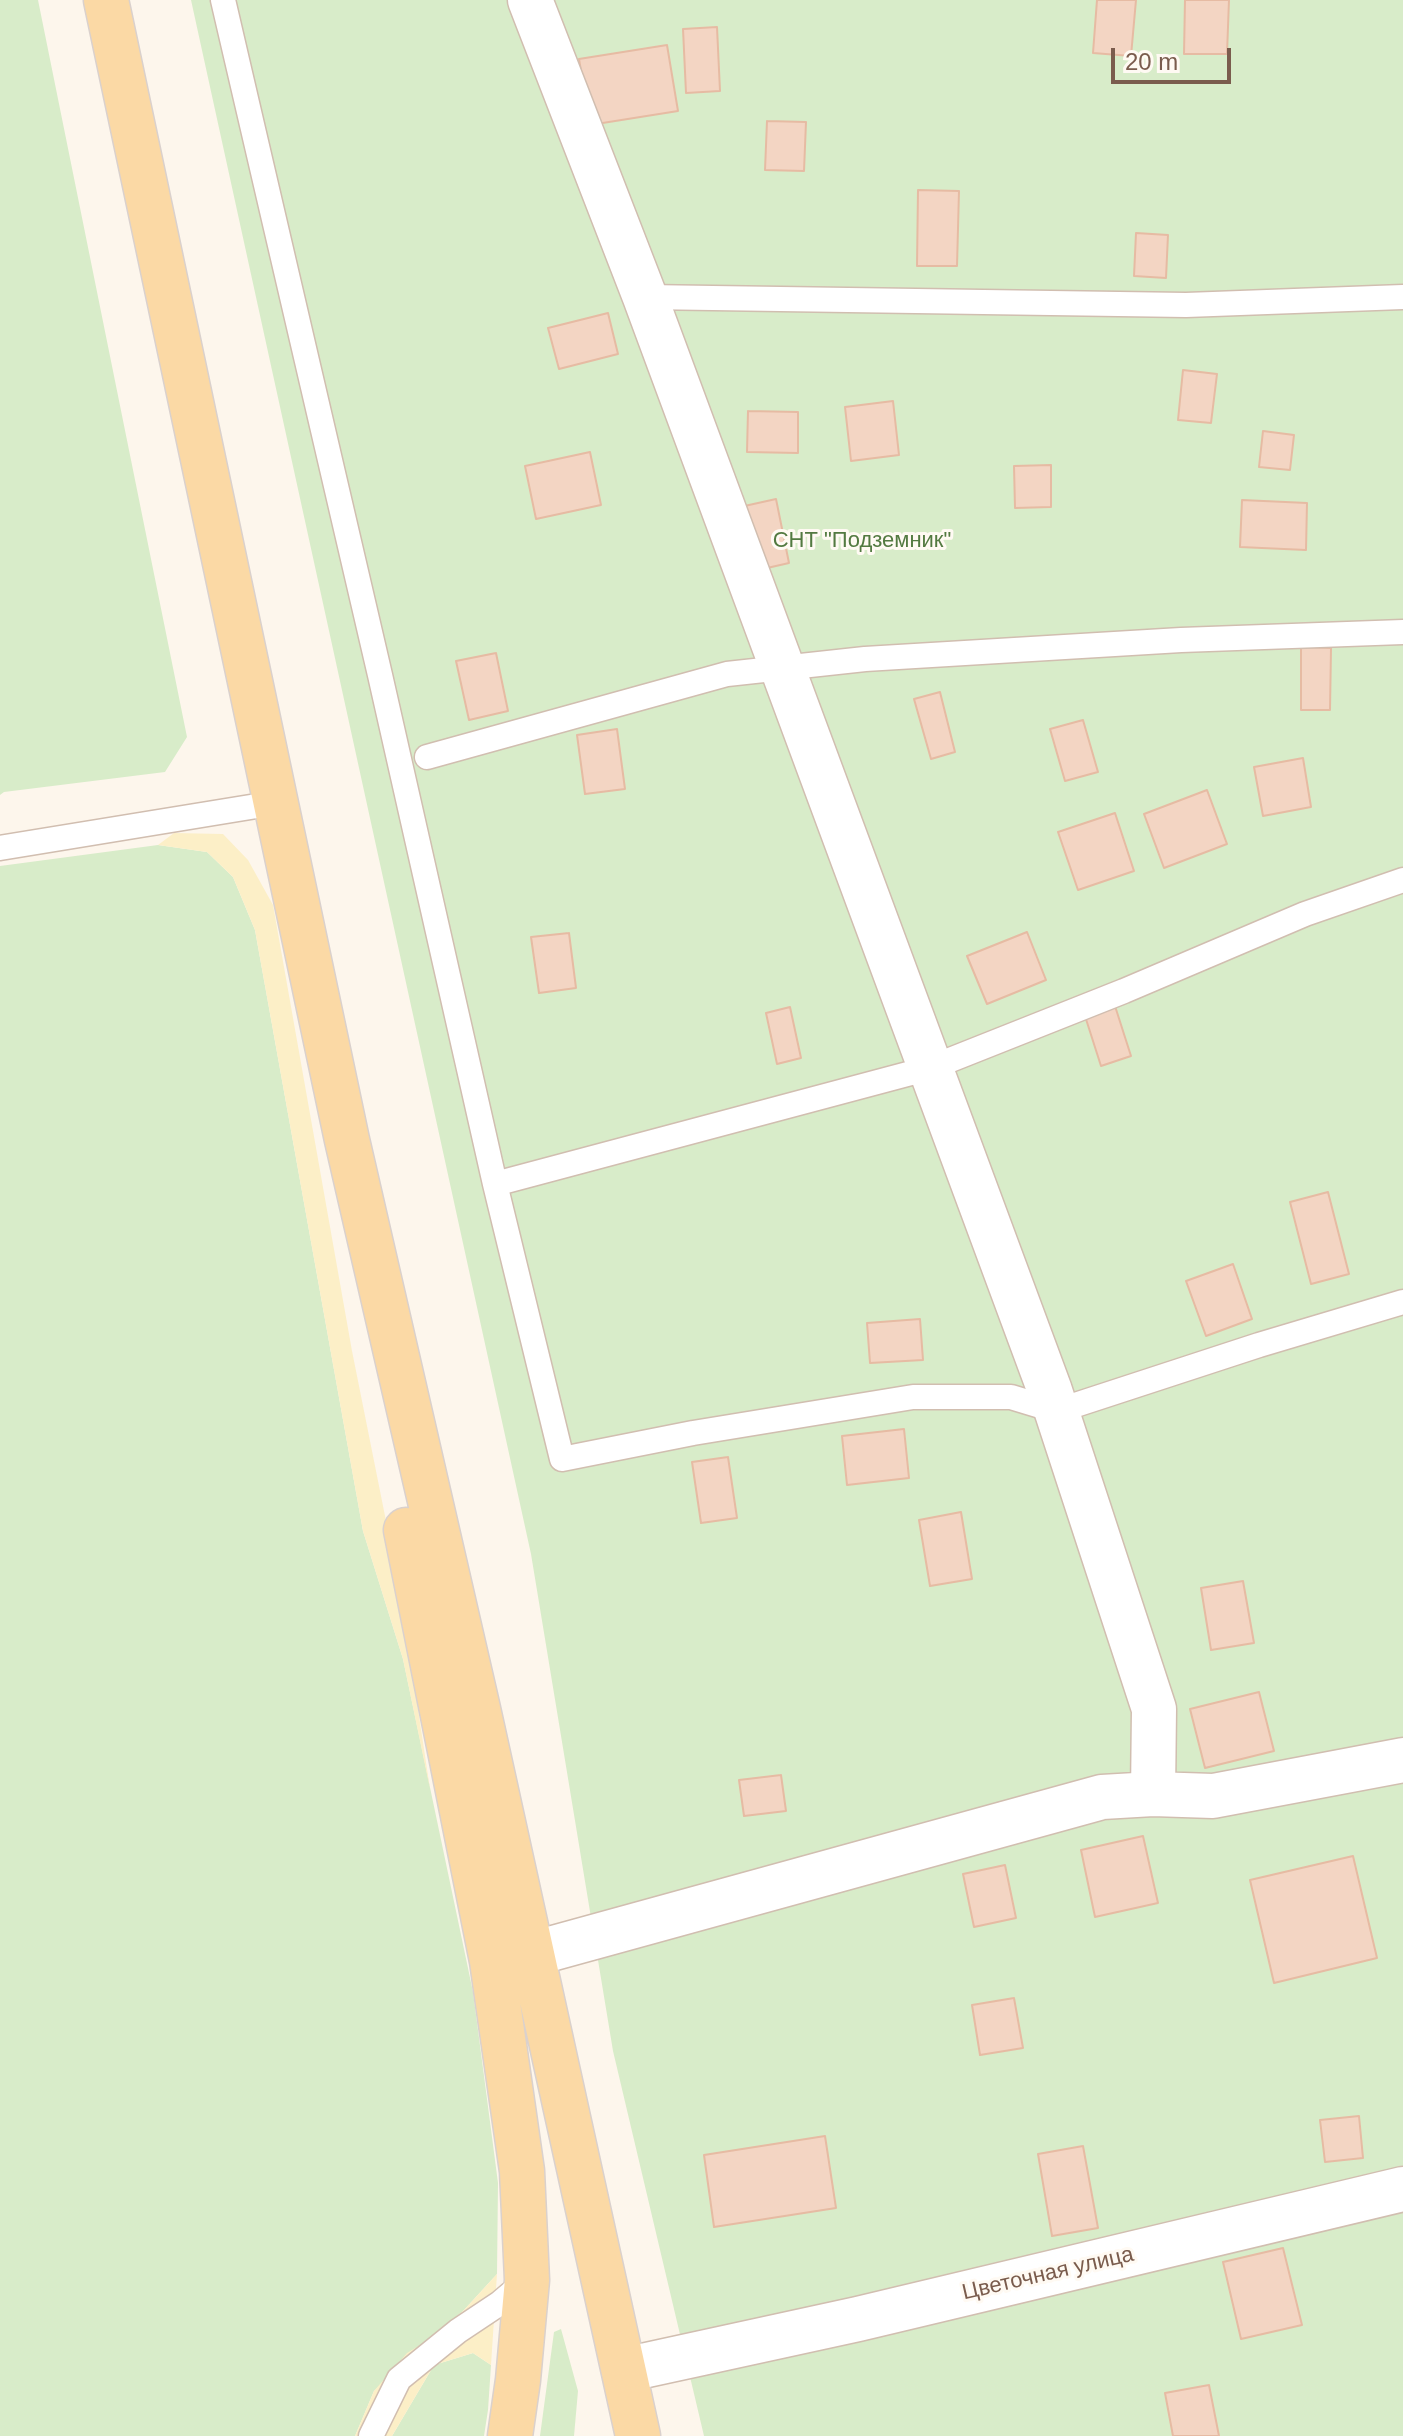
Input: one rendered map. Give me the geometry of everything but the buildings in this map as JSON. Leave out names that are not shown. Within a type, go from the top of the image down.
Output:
[{"type":"main road","points":[[106,0],[347,1140],[638,2436]]},
{"type":"main road","points":[[347,1140],[389,1444],[492,1961],[522,2171],[527,2280],[510,2436]]},
{"type":"street","points":[[530,0],[645,297],[1057,1411],[1154,1709],[1153,1794]]},
{"type":"street","points":[[532,1954],[1102,1797],[1153,1794],[1213,1796],[1403,1760]]},
{"type":"street","name":"Цветочная улица","points":[[624,2370],[858,2319],[1403,2189]]},
{"type":"lane","points":[[223,0],[495,1184],[562,1459],[693,1433],[913,1397],[1011,1397],[1057,1411],[1403,1302]]},
{"type":"lane","points":[[645,297],[1186,305],[1403,297]]},
{"type":"lane","points":[[427,757],[727,674],[865,659],[1150,642],[1403,632]]},
{"type":"lane","points":[[0,848],[275,803]]},
{"type":"lane","points":[[495,1184],[930,1068],[1124,991],[1305,914],[1403,880]]},
{"type":"lane","points":[[371,2436],[399,2379],[527,2280]]},
{"type":"green space","points":[[0,0],[38,0],[187,737],[165,772],[4,792],[0,795]]},
{"type":"green space","name":"СНТ \"Подземник\"","points":[[191,0],[1403,0],[1403,2436],[704,2436],[613,2051],[531,1554]]},
{"type":"green space","points":[[158,845],[207,852],[233,877],[255,930],[363,1531],[403,1659],[473,1992],[498,2183],[497,2274],[464,2310],[374,2391],[355,2436],[0,2436],[0,866]]},
{"type":"green space","points":[[561,2329],[578,2391],[574,2436],[540,2436],[554,2332]]},
{"type":"green space","points":[[473,2353],[491,2365],[484,2436],[392,2436],[434,2365]]},
{"type":"sand","points":[[174,833],[223,834],[248,860],[273,905],[352,1351],[401,1596],[430,1789],[403,1659],[363,1531],[255,930],[233,877],[207,852],[158,845]]},
{"type":"sand","points":[[497,2274],[491,2365],[473,2353],[434,2365],[392,2436],[355,2436],[374,2391],[407,2353],[430,2339],[464,2310]]}]
